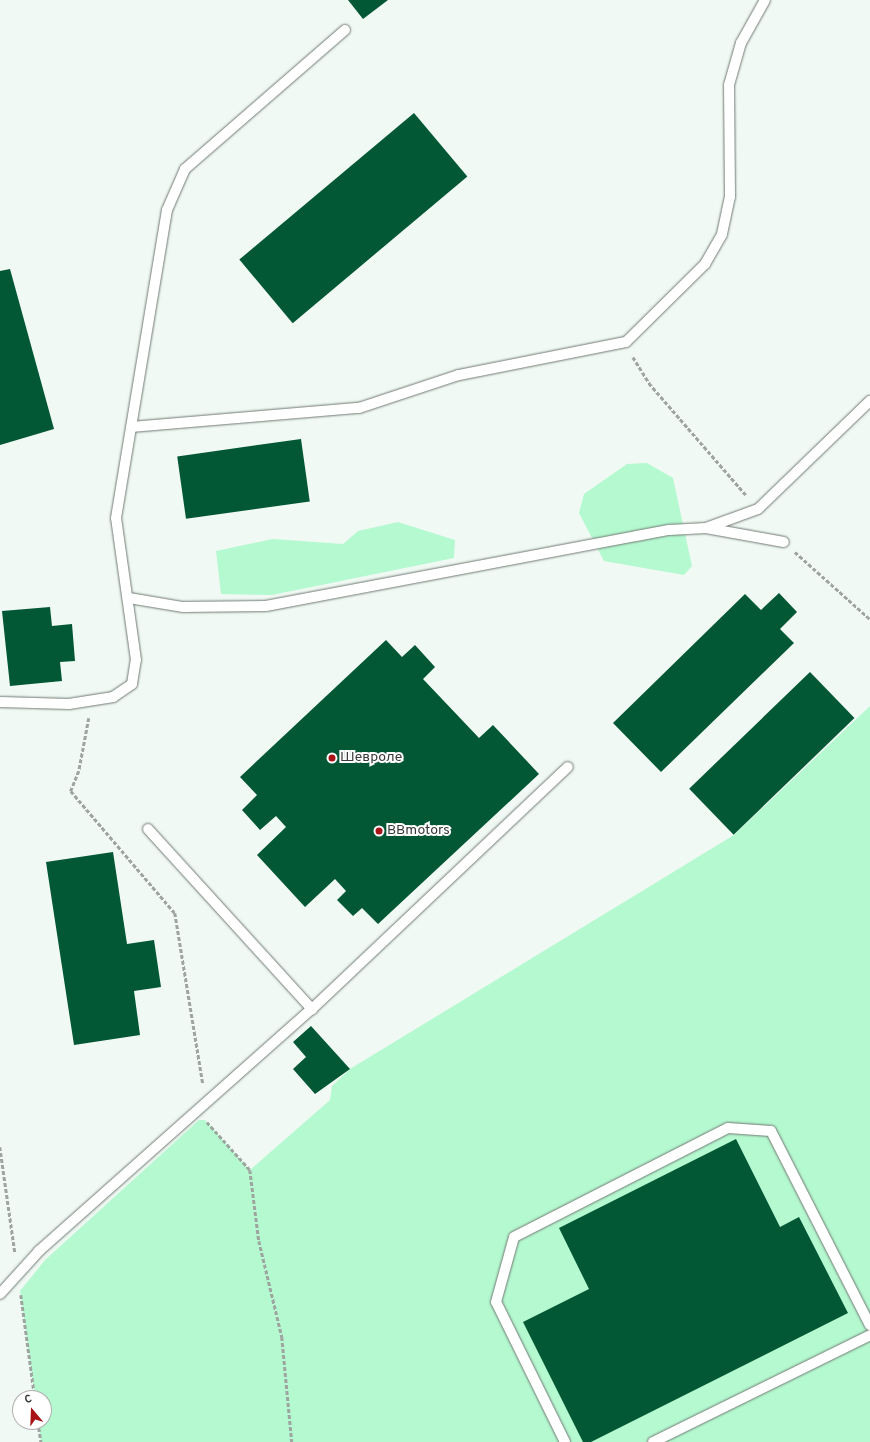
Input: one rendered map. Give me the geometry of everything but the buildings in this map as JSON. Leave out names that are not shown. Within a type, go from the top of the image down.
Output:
[{"type":"lane","points":[[131,427],[359,408],[459,375],[626,342],[705,264],[722,234],[730,197],[729,86],[740,43],[765,0]]},
{"type":"lane","points":[[0,702],[69,704],[113,697],[132,684],[136,660],[116,518],[167,210],[185,169],[345,30]]},
{"type":"lane","points":[[706,528],[758,509],[870,402]]},
{"type":"lane","points":[[128,598],[184,607],[266,606],[655,532],[706,528],[784,542]]},
{"type":"lane","points":[[0,1294],[18,1274],[205,1104],[312,1010],[568,767]]},
{"type":"lane","points":[[148,829],[312,1010]]},
{"type":"lane","points":[[565,1442],[496,1302],[514,1237],[728,1128],[771,1131],[870,1325]]},
{"type":"lane","points":[[653,1442],[870,1335]]},
{"type":"path","points":[[626,342],[649,383],[758,509]]},
{"type":"path","points":[[784,542],[870,619]]},
{"type":"path","points":[[96,699],[89,715],[79,772],[71,791],[175,914],[205,1104],[205,1120],[250,1170],[259,1242],[282,1337],[292,1442]]},
{"type":"path","points":[[0,1147],[34,1390]]},
{"type":"path","points":[[39,1430],[41,1442]]},
{"type":"green space","points":[[647,463],[673,478],[692,566],[684,575],[604,561],[579,513],[584,494],[627,464]]},
{"type":"green space","points":[[398,522],[455,540],[454,558],[272,595],[221,594],[216,551],[273,539],[343,544],[358,531]]},
{"type":"green space","points":[[870,706],[870,1442],[41,1442],[39,1430],[52,1430],[52,1390],[34,1390],[20,1291],[45,1260],[199,1120],[205,1120],[250,1170],[330,1100],[332,1086],[350,1069],[734,835]]},
{"type":"place","name":"Шевроле","points":[[332,758]]},
{"type":"place","name":"BBmotors","points":[[379,831]]}]
